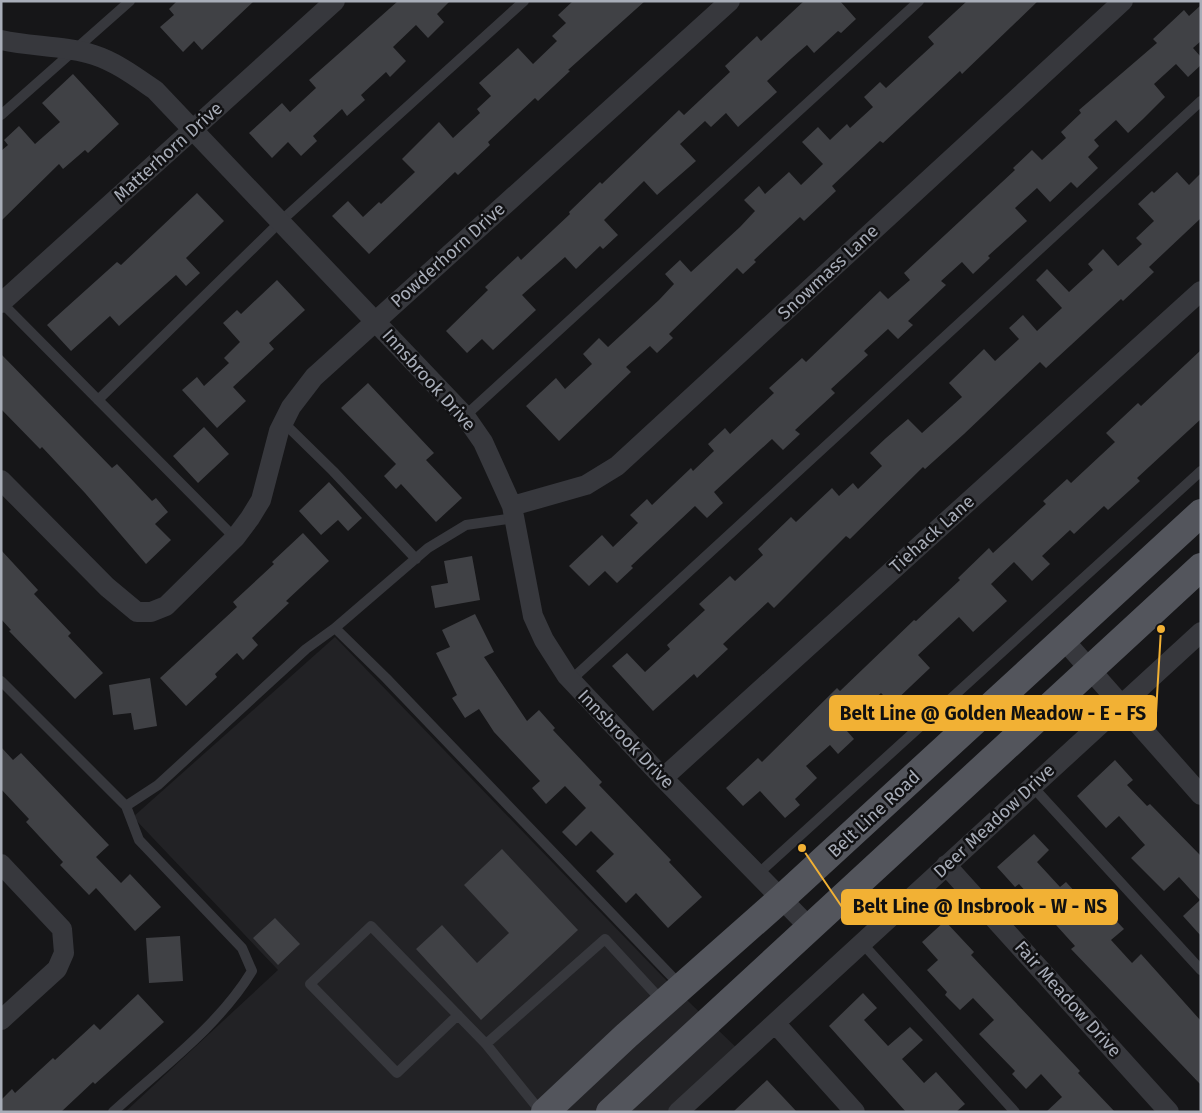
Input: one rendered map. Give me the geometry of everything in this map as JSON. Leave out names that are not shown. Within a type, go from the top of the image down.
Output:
[{"type":"main road","name":"Belt Line Road","points":[[543,1112],[782,898],[1201,513]]},
{"type":"main road","points":[[610,1112],[1201,568]]},
{"type":"street","name":"Matterhorn Drive","points":[[2,303],[334,1]]},
{"type":"street","name":"Powderhorn Drive","points":[[1,480],[107,587],[137,612],[151,612],[166,606],[235,538],[261,500],[283,422],[290,407],[314,377],[730,1]]},
{"type":"street","name":"Snowmass Lane","points":[[513,512],[586,485],[617,466],[1123,1]]},
{"type":"street","name":"Innsbrook Drive","points":[[1,40],[94,55],[118,66],[143,82],[172,105],[465,416],[483,442],[513,512],[533,616],[544,640],[571,680],[663,778],[810,928]]},
{"type":"street","name":"Tiehack Lane","points":[[663,778],[1201,291]]},
{"type":"street","name":"Deer Meadow Drive","points":[[682,1110],[1120,704],[1201,632]]},
{"type":"street","points":[[1063,640],[1201,795]]},
{"type":"street","points":[[1,864],[62,929],[64,953],[57,969],[1,1020]]},
{"type":"street","name":"Fair Meadow Drive","points":[[946,865],[1169,1112]]},
{"type":"street","points":[[776,1023],[855,1112]]},
{"type":"lane","points":[[1,115],[130,1]]},
{"type":"lane","points":[[98,400],[282,221],[524,1]]},
{"type":"lane","points":[[465,416],[919,1]]},
{"type":"lane","points":[[571,680],[1201,101]]},
{"type":"lane","points":[[2,303],[235,538]]},
{"type":"lane","points":[[283,422],[333,471],[416,559]]},
{"type":"lane","points":[[758,874],[1201,471]]},
{"type":"lane","points":[[126,806],[158,785],[306,649],[335,628],[428,548],[466,525],[513,512]]},
{"type":"lane","points":[[335,628],[386,678],[673,995]]},
{"type":"lane","points":[[1,681],[126,806],[139,840],[242,948],[252,971],[240,992],[210,1023],[113,1112]]},
{"type":"lane","points":[[1032,786],[1201,970]]},
{"type":"lane","points":[[458,1015],[397,1074],[310,984],[371,926],[458,1015],[486,1044],[543,1112]]},
{"type":"lane","points":[[486,1044],[605,939],[673,995]]},
{"type":"lane","points":[[862,943],[1015,1112]]},
{"type":"shaded area","points":[[335,637],[663,977],[742,1053],[677,1112],[125,1112],[278,970],[133,817]]},
{"type":"building","points":[[177,1],[254,1],[202,50],[194,41],[183,52],[160,27],[174,15],[169,9]]},
{"type":"building","points":[[398,1],[450,1],[437,14],[444,22],[428,38],[416,25],[393,47],[406,61],[390,77],[386,72],[361,95],[365,100],[347,116],[342,109],[313,136],[317,141],[301,156],[288,142],[272,158],[249,133],[282,103],[290,112],[316,88],[309,80]]},
{"type":"building","points":[[573,1],[645,1],[568,70],[570,71],[538,101],[535,98],[488,142],[490,145],[458,175],[455,172],[369,254],[332,216],[348,201],[363,217],[379,202],[381,204],[415,172],[402,159],[439,122],[453,138],[480,113],[477,109],[491,96],[479,83],[518,48],[533,64],[557,41],[552,36],[566,23],[558,15]]},
{"type":"building","points":[[804,1],[840,1],[856,19],[841,33],[838,31],[814,53],[807,45],[792,58],[767,81],[777,92],[738,127],[726,113],[711,127],[705,121],[680,144],[696,161],[657,195],[644,181],[604,220],[618,235],[603,249],[600,246],[576,269],[565,257],[522,295],[536,310],[493,350],[482,339],[467,353],[446,331],[488,290],[485,287],[518,256],[521,260],[570,214],[569,212],[600,182],[602,184],[679,110],[684,115],[730,72],[725,66],[757,36],[761,41]]},
{"type":"building","points":[[967,1],[1038,1],[962,74],[960,71],[883,143],[880,141],[832,186],[836,191],[804,221],[800,217],[754,260],[756,262],[743,274],[737,268],[669,334],[673,338],[657,353],[650,346],[626,367],[631,372],[559,441],[526,406],[556,378],[565,389],[592,364],[583,354],[599,338],[608,347],[659,300],[674,284],[665,274],[680,260],[691,272],[740,227],[755,211],[744,200],[759,186],[765,194],[789,172],[801,185],[823,164],[802,142],[818,127],[830,140],[847,124],[850,128],[873,107],[864,97],[880,82],[886,88],[934,44],[928,37]]},
{"type":"building","points":[[1201,5],[1201,41],[1193,48],[1201,57],[1201,65],[1188,77],[1176,64],[1154,84],[1165,97],[1128,133],[1116,120],[1094,140],[1099,146],[1088,157],[1098,168],[1077,188],[1071,182],[1050,202],[1037,188],[1015,208],[1027,221],[988,256],[990,258],[973,274],[962,262],[941,281],[946,285],[908,321],[913,325],[898,339],[888,329],[864,351],[868,355],[831,389],[835,393],[795,430],[800,434],[783,450],[772,439],[714,492],[723,503],[707,518],[695,506],[631,566],[633,568],[617,583],[605,571],[589,586],[569,566],[602,535],[613,547],[638,523],[630,515],[647,499],[652,505],[691,468],[693,471],[714,451],[708,444],[725,428],[730,434],[774,393],[769,388],[802,358],[806,362],[880,291],[888,299],[910,280],[904,273],[1015,170],[1013,168],[1032,150],[1042,160],[1066,138],[1061,132],[1081,113],[1079,110],[1157,43],[1153,39],[1184,10],[1189,16]]},
{"type":"building","points":[[73,74],[119,124],[88,153],[85,150],[63,169],[59,164],[1,221],[1,151],[8,145],[4,140],[19,126],[35,144],[60,122],[42,103]]},
{"type":"building","points":[[1177,172],[1189,185],[1201,173],[1201,218],[1149,267],[1154,272],[1123,301],[1121,299],[1046,368],[1040,362],[925,469],[923,467],[850,539],[846,536],[774,608],[768,602],[723,644],[728,649],[697,678],[694,674],[653,711],[612,666],[627,653],[645,672],[670,649],[667,645],[705,610],[699,604],[730,576],[735,581],[763,555],[758,549],[791,517],[796,522],[832,488],[839,496],[853,483],[858,489],[882,466],[870,453],[886,438],[908,419],[922,433],[962,397],[949,383],[984,349],[995,361],[1019,339],[1009,328],[1023,315],[1037,331],[1062,308],[1036,280],[1047,269],[1069,292],[1093,270],[1088,264],[1103,249],[1118,266],[1142,244],[1136,238],[1154,221],[1138,204],[1152,191],[1154,193]]},
{"type":"building","points":[[197,193],[224,221],[186,258],[200,273],[186,286],[176,275],[119,326],[110,316],[71,351],[47,325],[117,262],[121,265]]},
{"type":"building","points":[[277,280],[305,310],[269,343],[274,349],[233,387],[246,401],[217,428],[182,390],[197,377],[204,386],[229,363],[224,358],[240,342],[223,323],[237,310],[241,314]]},
{"type":"building","points":[[1201,350],[1201,419],[1137,478],[1140,481],[1108,510],[1104,506],[1074,534],[1070,530],[1042,556],[1050,564],[1032,581],[1014,562],[991,584],[1007,601],[973,632],[959,617],[918,655],[930,668],[892,704],[881,693],[866,707],[862,703],[840,723],[854,739],[838,754],[830,745],[806,766],[817,778],[795,799],[800,805],[785,818],[760,791],[743,806],[726,788],[758,758],[762,762],[837,688],[840,691],[914,620],[916,621],[960,580],[958,578],[989,548],[993,553],[1046,504],[1043,501],[1067,479],[1071,483],[1115,442],[1106,433],[1138,403],[1141,406]]},
{"type":"building","points":[[1,354],[112,468],[117,464],[152,501],[156,498],[168,512],[155,524],[171,540],[146,564],[85,493],[42,447],[40,449],[1,409]]},
{"type":"building","points":[[368,383],[434,453],[426,460],[462,498],[436,522],[401,484],[396,489],[384,476],[396,464],[341,408]]},
{"type":"building","points":[[204,427],[229,454],[198,483],[173,456]]},
{"type":"building","points":[[329,482],[362,518],[348,531],[338,520],[321,535],[299,511]]},
{"type":"building","points":[[303,533],[329,561],[286,601],[289,603],[252,638],[258,645],[243,660],[237,653],[215,674],[217,677],[186,706],[160,678],[237,607],[233,602],[274,564],[272,562]]},
{"type":"building","points":[[1,550],[38,590],[34,594],[71,633],[68,636],[103,673],[75,699],[9,631],[11,630],[1,619]]},
{"type":"building","points":[[472,556],[480,600],[435,608],[431,586],[448,583],[444,561]]},
{"type":"building","points":[[475,614],[494,652],[484,657],[527,721],[539,710],[555,728],[553,730],[602,782],[599,785],[671,860],[669,862],[702,897],[668,928],[636,893],[626,903],[596,871],[614,854],[591,831],[576,846],[562,832],[586,808],[565,786],[546,804],[532,788],[540,781],[494,732],[479,709],[465,718],[452,698],[457,695],[436,653],[450,647],[442,630]]},
{"type":"building","points":[[150,678],[157,726],[134,730],[131,713],[113,715],[109,685]]},
{"type":"building","points":[[1,747],[13,760],[21,753],[109,845],[96,857],[121,883],[130,874],[161,907],[135,931],[96,888],[89,895],[60,865],[63,862],[26,822],[29,819],[1,789]]},
{"type":"building","points":[[1115,760],[1133,780],[1127,785],[1147,806],[1150,804],[1201,856],[1201,936],[1183,916],[1200,900],[1179,877],[1164,891],[1131,858],[1145,845],[1119,816],[1106,828],[1077,796]]},
{"type":"building","points":[[1034,834],[1049,850],[1037,862],[1060,887],[1066,882],[1102,921],[1109,913],[1124,929],[1111,940],[1132,963],[1141,954],[1201,1021],[1201,1085],[1071,949],[1075,946],[1019,884],[1015,887],[997,867]]},
{"type":"building","points":[[502,849],[578,930],[481,1020],[416,949],[442,925],[477,963],[509,933],[464,885]]},
{"type":"building","points":[[275,918],[300,944],[278,965],[253,938]]},
{"type":"building","points":[[945,921],[974,952],[971,955],[1080,1071],[1078,1073],[1115,1112],[1046,1112],[1062,1097],[1041,1074],[1026,1089],[1012,1074],[1015,1071],[979,1034],[994,1020],[973,998],[960,1010],[945,995],[947,992],[927,970],[938,960],[922,942]]},
{"type":"building","points":[[180,936],[183,981],[149,983],[146,938]]},
{"type":"building","points":[[863,993],[877,1008],[864,1020],[888,1046],[910,1027],[923,1040],[902,1059],[924,1083],[936,1072],[965,1104],[956,1112],[906,1112],[829,1026]]},
{"type":"building","points":[[138,994],[164,1022],[95,1084],[93,1082],[61,1112],[1,1112],[1,1100],[12,1089],[15,1093],[94,1024],[100,1030]]},
{"type":"building","points":[[767,1080],[797,1112],[733,1112]]},
{"type":"place","name":"Belt Line @ Golden Meadow - E - FS","points":[[1161,629]]},
{"type":"place","name":"Belt Line @ Insbrook - W - NS","points":[[802,848]]}]
